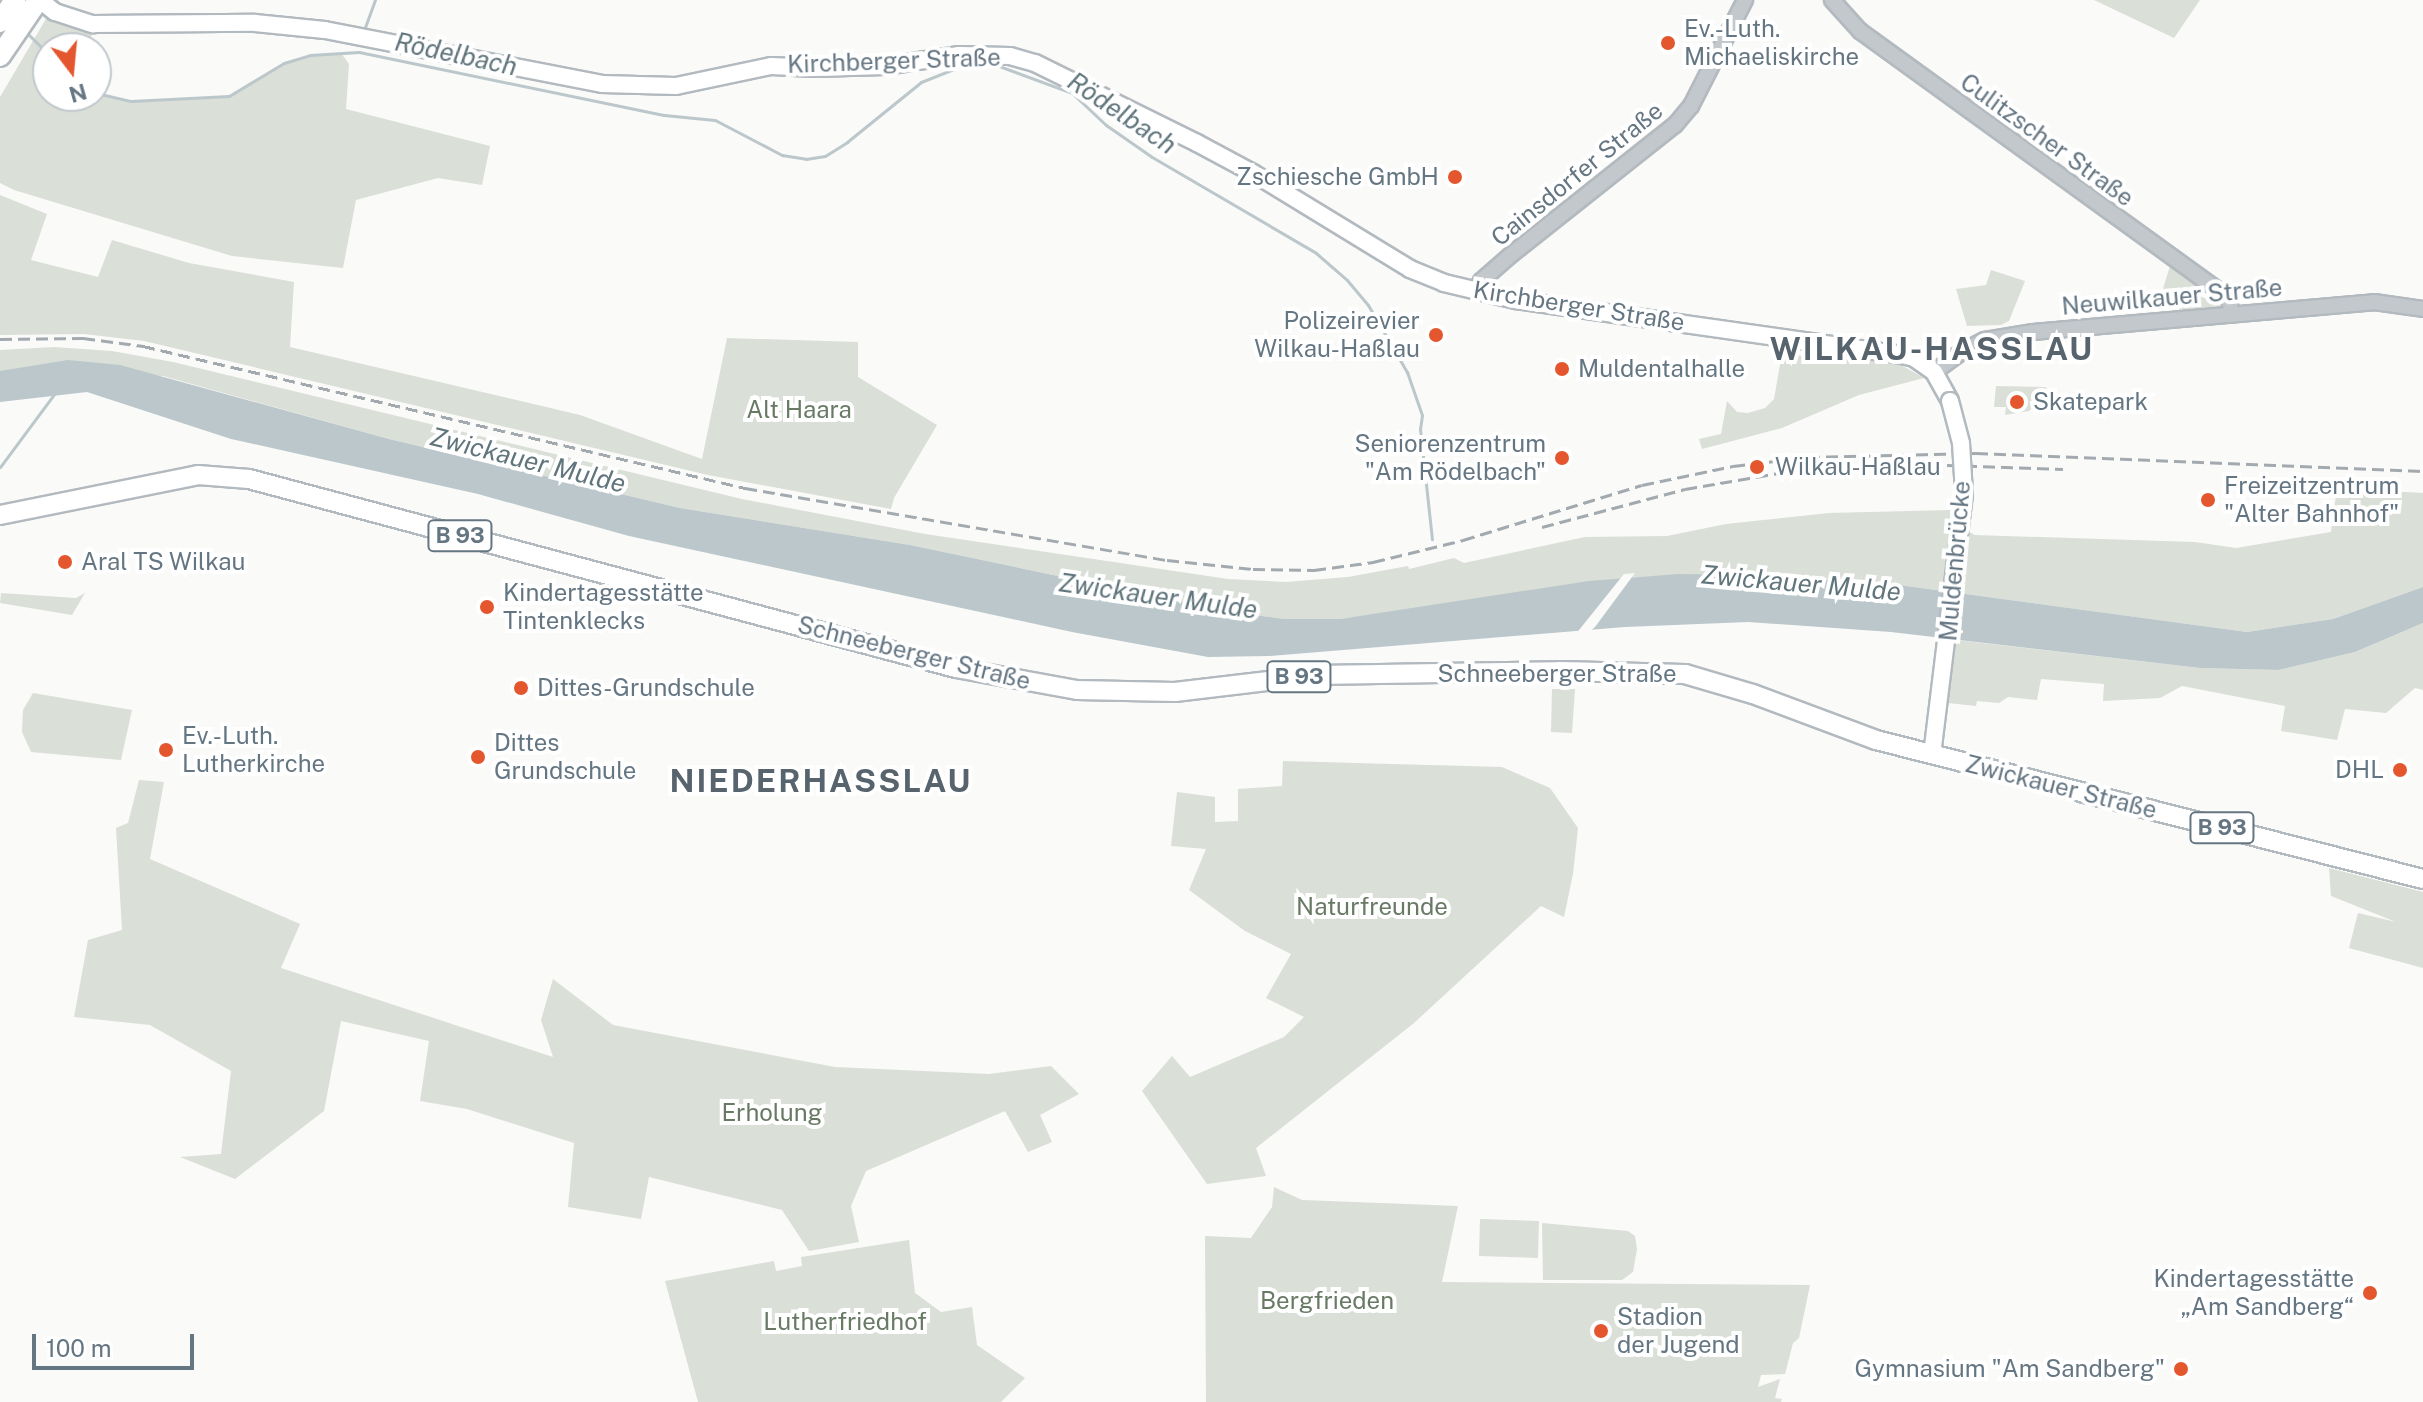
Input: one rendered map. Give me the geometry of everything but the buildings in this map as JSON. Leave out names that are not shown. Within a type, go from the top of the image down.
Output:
[{"type":"highway","points":[[0,22],[15,0]]},
{"type":"highway","points":[[0,56],[39,0]]},
{"type":"main road","name":"Kirchberger Straße","points":[[39,0],[55,12],[93,24],[255,23],[352,34],[602,84],[676,86],[771,66],[843,67],[971,54],[1010,56],[1074,81],[1253,173],[1410,269],[1475,292],[1867,348],[1914,358],[1934,372]]},
{"type":"main road","name":"Muldenbrücke","points":[[1932,755],[1962,533],[1964,494],[1961,443],[1950,401],[1934,372]]},
{"type":"main road","name":"Schneeberger Straße","points":[[0,515],[198,475],[249,479],[956,668],[1033,684],[1125,693],[1175,692],[1317,675],[1560,671],[1685,674],[1753,694],[1876,740],[1932,755]]},
{"type":"main road","name":"Zwickauer Straße","points":[[1932,755],[2423,879]]},
{"type":"street","name":"Cainsdorfer Straße","points":[[1475,292],[1481,281],[1512,254],[1675,125],[1696,97],[1745,0]]},
{"type":"street","name":"Culitzscher Straße","points":[[1832,0],[1860,31],[2219,291],[2229,299],[2232,315]]},
{"type":"street","name":"Neuwilkauer Straße","points":[[1934,372],[1973,346],[2015,334],[2374,302],[2423,309]]},
{"type":"green space","points":[[2094,0],[2200,0],[2174,38]]},
{"type":"green space","points":[[50,12],[87,32],[38,32]]},
{"type":"green space","points":[[32,43],[32,112],[112,112],[112,97],[131,101],[229,96],[284,63],[310,55],[341,53],[349,64],[346,109],[490,146],[482,185],[438,178],[356,200],[343,268],[232,256],[14,190],[0,183],[0,97]]},
{"type":"green space","name":"Alt Haara","points":[[0,195],[47,214],[31,260],[98,277],[112,240],[189,263],[294,282],[290,347],[580,415],[702,459],[727,338],[858,342],[858,377],[937,425],[894,498],[891,509],[708,475],[144,341],[84,334],[0,335]]},
{"type":"green space","points":[[2170,266],[2215,295],[2221,301],[2220,308],[2181,315],[2178,307],[2157,308]]},
{"type":"green space","points":[[1991,270],[2025,281],[2009,321],[2001,325],[1967,326],[1956,289],[1986,285]]},
{"type":"green space","points":[[54,347],[112,351],[173,362],[742,499],[925,534],[1228,579],[1286,582],[1348,577],[1408,566],[1409,569],[1454,558],[1464,563],[1585,537],[1667,536],[1726,524],[1829,513],[1950,510],[1950,522],[1975,535],[2195,542],[2236,548],[2331,532],[2337,488],[2423,493],[2423,587],[2333,619],[2247,632],[1899,585],[1765,575],[1639,577],[1340,619],[1285,619],[1230,612],[910,545],[680,508],[389,439],[163,376],[0,371],[0,350]]},
{"type":"green space","points":[[1782,353],[1839,361],[1850,357],[1901,365],[1924,378],[1859,395],[1782,428],[1702,449],[1699,439],[1721,434],[1727,401],[1737,412],[1748,413],[1765,408],[1774,399]]},
{"type":"green space","name":"Skatepark","points":[[1996,386],[2045,387],[2051,391],[2029,411],[2005,415],[2006,407],[1994,407]]},
{"type":"green space","points":[[1,593],[76,598],[85,593],[72,615],[0,603]]},
{"type":"green space","points":[[2423,623],[2423,690],[2415,688],[2386,713],[2345,709],[2337,740],[2281,731],[2285,706],[2182,686],[2160,698],[2103,701],[2104,684],[2041,679],[2037,700],[2008,697],[1999,703],[1977,701],[1976,706],[1939,702],[1948,639],[2200,668],[2278,670],[2355,652]]},
{"type":"green space","points":[[1552,689],[1575,689],[1572,733],[1551,732]]},
{"type":"green space","points":[[33,693],[132,710],[121,760],[31,752],[22,732],[23,710]]},
{"type":"green space","name":"Naturfreunde","points":[[1283,761],[1502,767],[1550,788],[1578,828],[1573,874],[1564,917],[1541,906],[1414,1023],[1256,1148],[1266,1176],[1207,1184],[1142,1091],[1172,1056],[1190,1077],[1284,1037],[1304,1017],[1266,998],[1291,954],[1245,931],[1189,890],[1206,849],[1171,846],[1177,792],[1215,797],[1215,822],[1238,821],[1238,789],[1282,786]]},
{"type":"green space","name":"Erholung","points":[[139,780],[164,782],[150,859],[300,924],[281,968],[553,1057],[541,1020],[553,979],[613,1025],[835,1067],[989,1074],[1051,1066],[1079,1094],[1040,1115],[1052,1142],[1028,1152],[1005,1111],[866,1171],[851,1206],[859,1242],[809,1251],[782,1210],[649,1177],[641,1219],[568,1207],[574,1143],[467,1109],[420,1101],[429,1041],[341,1021],[324,1111],[235,1179],[180,1157],[221,1154],[231,1071],[150,1025],[74,1017],[88,940],[122,930],[116,828],[128,823]]},
{"type":"green space","points":[[2329,868],[2423,892],[2423,968],[2349,948],[2358,913],[2396,922],[2331,896]]},
{"type":"green space","name":"Bergfrieden","points":[[1274,1187],[1302,1200],[1458,1206],[1442,1282],[1810,1285],[1799,1338],[1793,1343],[1785,1374],[1761,1375],[1758,1387],[1780,1379],[1775,1398],[1782,1399],[1781,1402],[1206,1402],[1205,1236],[1251,1238],[1272,1207]]},
{"type":"green space","points":[[1480,1219],[1539,1221],[1538,1258],[1479,1256]]},
{"type":"green space","points":[[1542,1223],[1628,1231],[1635,1236],[1637,1249],[1633,1272],[1622,1280],[1543,1280]]},
{"type":"green space","name":"Lutherfriedhof","points":[[909,1240],[915,1293],[941,1312],[972,1307],[977,1345],[1025,1378],[1001,1402],[698,1402],[665,1281],[774,1261],[776,1271],[802,1266],[801,1257]]},
{"type":"water","name":"Zwickauer Mulde","points":[[68,360],[120,365],[389,439],[680,508],[910,545],[1230,612],[1285,619],[1340,619],[1589,581],[1678,574],[1766,575],[1899,585],[2247,632],[2333,619],[2423,587],[2423,623],[2355,652],[2278,670],[2200,668],[1891,632],[1748,622],[1625,627],[1269,656],[1208,657],[1072,632],[629,536],[478,494],[231,439],[87,392],[0,402],[0,371]]},
{"type":"pier","points":[[1635,573],[1595,627],[1587,634],[1575,635],[1624,574]]},
{"type":"pier","points":[[1943,588],[1964,591],[1957,644],[1936,642]]},
{"type":"waterway","points":[[364,30],[375,0]]},
{"type":"waterway","name":"Rödelbach","points":[[26,32],[32,38]]},
{"type":"waterway","name":"Rödelbach","points":[[112,97],[131,101],[229,96],[284,63],[310,55],[359,52],[664,115],[715,120],[782,155],[806,159],[825,156],[847,142],[921,82],[959,67],[991,63],[1072,93],[1106,125],[1152,157],[1316,253],[1347,280],[1368,305],[1407,372],[1422,415],[1420,429],[1432,539]]},
{"type":"waterway","points":[[0,467],[55,393]]},
{"type":"railway","points":[[0,339],[83,338],[143,346],[745,488],[1167,560],[1253,569],[1314,570],[1373,562],[1463,540],[1642,485],[1733,466],[1808,457],[1976,453],[2423,471]]},
{"type":"railway","points":[[1947,465],[2063,469]]},
{"type":"railway","points":[[1542,527],[1685,489],[1796,470]]},
{"type":"place","name":"Ev.-Luth. Michaeliskirche","points":[[1668,43]]},
{"type":"place","name":"Zschiesche GmbH","points":[[1455,177]]},
{"type":"place","name":"Polizeirevier Wilkau-Haßlau","points":[[1436,335]]},
{"type":"place","name":"Muldentalhalle","points":[[1562,369]]},
{"type":"place","name":"Skatepark","points":[[2017,402]]},
{"type":"place","name":"Seniorenzentrum \"Am Rödelbach\"","points":[[1562,458]]},
{"type":"place","name":"Wilkau-Haßlau","points":[[1757,467]]},
{"type":"place","name":"Freizeitzentrum \"Alter Bahnhof\"","points":[[2208,500]]},
{"type":"place","name":"Aral TS Wilkau","points":[[65,562]]},
{"type":"place","name":"Kindertagesstätte Tintenklecks","points":[[487,607]]},
{"type":"place","name":"Dittes-Grundschule","points":[[521,688]]},
{"type":"place","name":"Ev.-Luth. Lutherkirche","points":[[166,750]]},
{"type":"place","name":"Dittes Grundschule","points":[[478,757]]},
{"type":"place","name":"DHL","points":[[2400,770]]},
{"type":"place","name":"Kindertagesstätte „Am Sandberg“","points":[[2370,1293]]},
{"type":"place","name":"Stadion der Jugend","points":[[1601,1331]]},
{"type":"place","name":"Gymnasium \"Am Sandberg\"","points":[[2181,1369]]},
{"type":"district","name":"WILKAU-HASSLAU","points":[[1932,349]]},
{"type":"district","name":"NIEDERHASSLAU","points":[[821,781]]}]
